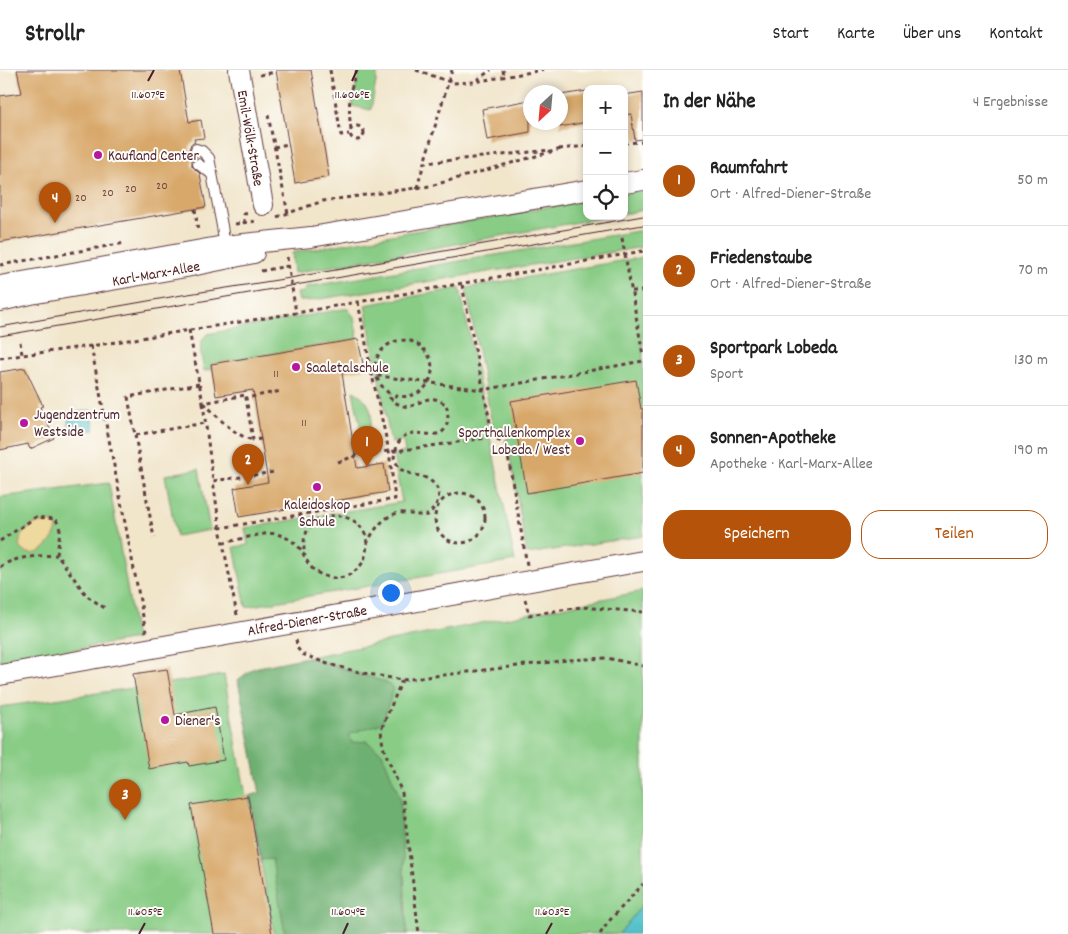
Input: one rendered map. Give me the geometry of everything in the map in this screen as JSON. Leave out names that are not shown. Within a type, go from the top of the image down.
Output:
[{"type":"street","name":"Emil-Wölk-Straße","points":[[239,70],[262,205]]},
{"type":"street","points":[[628,182],[643,180]]},
{"type":"street","name":"Karl-Marx-Allee","points":[[0,302],[225,253],[583,191]]},
{"type":"street","name":"Karl-Marx-Allee","points":[[0,286],[285,246],[311,237]]},
{"type":"street","name":"Alfred-Diener-Straße","points":[[0,675],[643,561]]},
{"type":"lane","points":[[196,149],[202,151],[209,158],[225,253]]},
{"type":"lane","points":[[198,164],[212,174]]},
{"type":"path","points":[[259,70],[262,84]]},
{"type":"path","points":[[330,70],[341,135],[349,134]]},
{"type":"path","points":[[349,134],[351,129],[348,114],[350,93],[357,70]]},
{"type":"path","points":[[416,70],[453,83],[474,82],[543,70]]},
{"type":"path","points":[[417,188],[452,70]]},
{"type":"path","points":[[474,82],[491,70]]},
{"type":"path","points":[[503,70],[504,77]]},
{"type":"path","points":[[260,75],[276,72]]},
{"type":"path","points":[[267,111],[288,214]]},
{"type":"path","points":[[349,134],[355,141],[360,140],[364,136],[360,126],[354,126],[351,129]]},
{"type":"path","points":[[628,143],[643,142]]},
{"type":"path","points":[[274,147],[288,144]]},
{"type":"path","points":[[424,163],[583,146]]},
{"type":"path","points":[[281,216],[323,201],[430,186],[561,149]]},
{"type":"path","points":[[195,209],[198,231]]},
{"type":"path","points":[[622,238],[643,355]]},
{"type":"path","points":[[285,246],[296,313]]},
{"type":"path","points":[[0,358],[91,346],[296,313],[643,251]]},
{"type":"path","points":[[462,284],[493,437],[506,445],[528,573],[522,583],[529,615],[581,607],[643,612]]},
{"type":"path","points":[[632,291],[643,291]]},
{"type":"path","points":[[220,528],[395,499],[389,451],[358,302]]},
{"type":"path","points":[[189,330],[203,402],[220,528],[236,610]]},
{"type":"path","points":[[400,340],[416,342],[431,360],[432,368],[428,384],[417,394],[410,396],[402,397],[390,394],[382,388],[374,375],[376,360],[380,352],[392,342],[400,340]]},
{"type":"path","points":[[20,342],[22,354]]},
{"type":"path","points":[[91,346],[144,619]]},
{"type":"path","points":[[374,375],[428,384],[483,390],[643,361]]},
{"type":"path","points":[[154,538],[128,397],[199,384]]},
{"type":"path","points":[[246,398],[281,392]]},
{"type":"path","points":[[203,402],[245,394],[253,440]]},
{"type":"path","points":[[367,544],[372,533],[391,516],[402,513],[428,516],[437,506],[442,499],[458,493],[467,494],[481,504],[485,521],[482,529],[472,541],[456,543],[448,541],[437,530],[435,522],[437,506],[439,496],[437,488],[427,478],[413,475],[400,469],[394,457],[402,438],[411,432],[437,434],[444,430],[448,422],[446,404],[435,399],[422,401],[416,406],[403,406],[390,398],[390,394]]},
{"type":"path","points":[[203,402],[243,437],[253,440],[261,439]]},
{"type":"path","points":[[135,435],[205,423]]},
{"type":"path","points":[[338,462],[366,452],[396,451],[486,438]]},
{"type":"path","points":[[213,481],[275,472]]},
{"type":"path","points":[[223,543],[273,533],[287,538],[297,545],[310,566],[318,574],[329,578],[340,578],[350,575],[359,568],[365,558],[366,536],[352,520],[337,515],[330,515],[316,521],[310,527],[304,541],[305,556]]},
{"type":"path","points":[[0,541],[36,517],[56,519],[60,530],[58,555],[87,596],[106,609]]},
{"type":"path","points":[[0,567],[4,564],[33,556],[58,555]]},
{"type":"path","points":[[302,654],[328,664],[402,680],[568,660],[607,658],[643,666]]},
{"type":"path","points":[[402,680],[381,730],[383,746],[402,793],[419,934]]},
{"type":"path","points":[[600,934],[610,920],[643,884]]},
{"type":"green space","points":[[362,70],[378,70],[371,110],[352,106],[358,76]]},
{"type":"green space","points":[[643,189],[643,210],[628,213],[628,192]]},
{"type":"green space","points":[[583,201],[583,220],[590,220],[294,273],[292,253]]},
{"type":"green space","points":[[643,230],[643,247],[308,301],[299,301],[297,293],[304,292],[306,287]]},
{"type":"green space","points":[[643,257],[643,536],[527,554],[505,427],[493,429],[466,288]]},
{"type":"green space","points":[[460,288],[515,561],[246,607],[234,547],[248,545],[245,528],[402,502],[393,455],[405,452],[403,441],[391,443],[365,305]]},
{"type":"green space","points":[[348,309],[354,317],[358,339],[211,364],[212,369],[204,371],[201,347],[207,334]]},
{"type":"green space","points":[[353,391],[364,398],[370,408],[371,419],[368,432],[361,430]]},
{"type":"green space","points":[[199,469],[210,530],[176,536],[165,475]]},
{"type":"green space","points":[[109,483],[136,639],[0,662],[0,497]]},
{"type":"green space","points":[[643,591],[643,904],[619,934],[274,934],[249,796],[260,793],[238,680],[254,668]]},
{"type":"green space","points":[[307,657],[385,682],[393,688],[382,723],[349,734],[352,743],[366,741],[382,753],[400,798],[407,934],[285,934],[272,859],[261,860],[249,796],[260,793],[238,680],[254,668]]},
{"type":"green space","points":[[224,675],[271,934],[0,934],[0,707]]},
{"type":"sand","points":[[48,522],[55,524],[57,529],[47,546],[37,553],[25,552],[19,547],[21,535],[34,524]]},
{"type":"water","points":[[91,410],[95,430],[70,434],[67,414]]},
{"type":"water","points":[[643,904],[643,934],[619,934]]},
{"type":"building","name":"Kaufland Center","points":[[17,70],[180,70],[189,122],[201,120],[204,138],[194,139],[195,142],[191,144],[189,150],[191,154],[197,157],[192,160],[192,166],[200,174],[206,207],[0,242],[0,96],[22,93]]},
{"type":"building","points":[[276,70],[311,70],[329,177],[295,183]]},
{"type":"building","points":[[583,92],[583,123],[568,126],[568,94]]},
{"type":"building","points":[[643,92],[643,139],[635,140],[631,114],[628,114],[628,94]]},
{"type":"building","points":[[523,101],[523,130],[530,130],[530,132],[487,140],[482,109]]},
{"type":"building","points":[[358,339],[364,369],[342,373],[357,468],[384,464],[388,492],[239,517],[234,488],[268,482],[253,390],[216,396],[211,364]]},
{"type":"building","name":"Jugendzentrum Westside","points":[[25,368],[43,406],[40,407],[54,438],[30,449],[28,444],[0,450],[0,372]]},
{"type":"building","name":"Sporthallenkomplex Lobeda / West","points":[[636,380],[641,409],[643,409],[643,473],[527,493],[511,401]]},
{"type":"building","points":[[167,669],[175,715],[215,707],[224,760],[189,766],[188,762],[149,769],[133,674]]},
{"type":"building","points":[[248,796],[272,934],[214,934],[191,805]]},
{"type":"tram line","points":[[0,327],[643,216]]},
{"type":"tram line","points":[[0,336],[643,225]]},
{"type":"place","name":"Kaufland Center","points":[[98,155]]},
{"type":"place","name":"Sonnen-Apotheke","points":[[55,223]]},
{"type":"place","name":"Saaletalschule","points":[[296,367]]},
{"type":"place","name":"Jugendzentrum Westside","points":[[24,423]]},
{"type":"place","name":"Sporthallenkomplex Lobeda / West","points":[[580,441]]},
{"type":"place","name":"Raumfahrt","points":[[367,467]]},
{"type":"place","name":"Friedenstaube","points":[[248,485]]},
{"type":"place","name":"Kaleidoskop Schule","points":[[317,487]]},
{"type":"place","name":"Diener's","points":[[165,720]]},
{"type":"place","name":"Sportpark Lobeda","points":[[125,820]]}]
